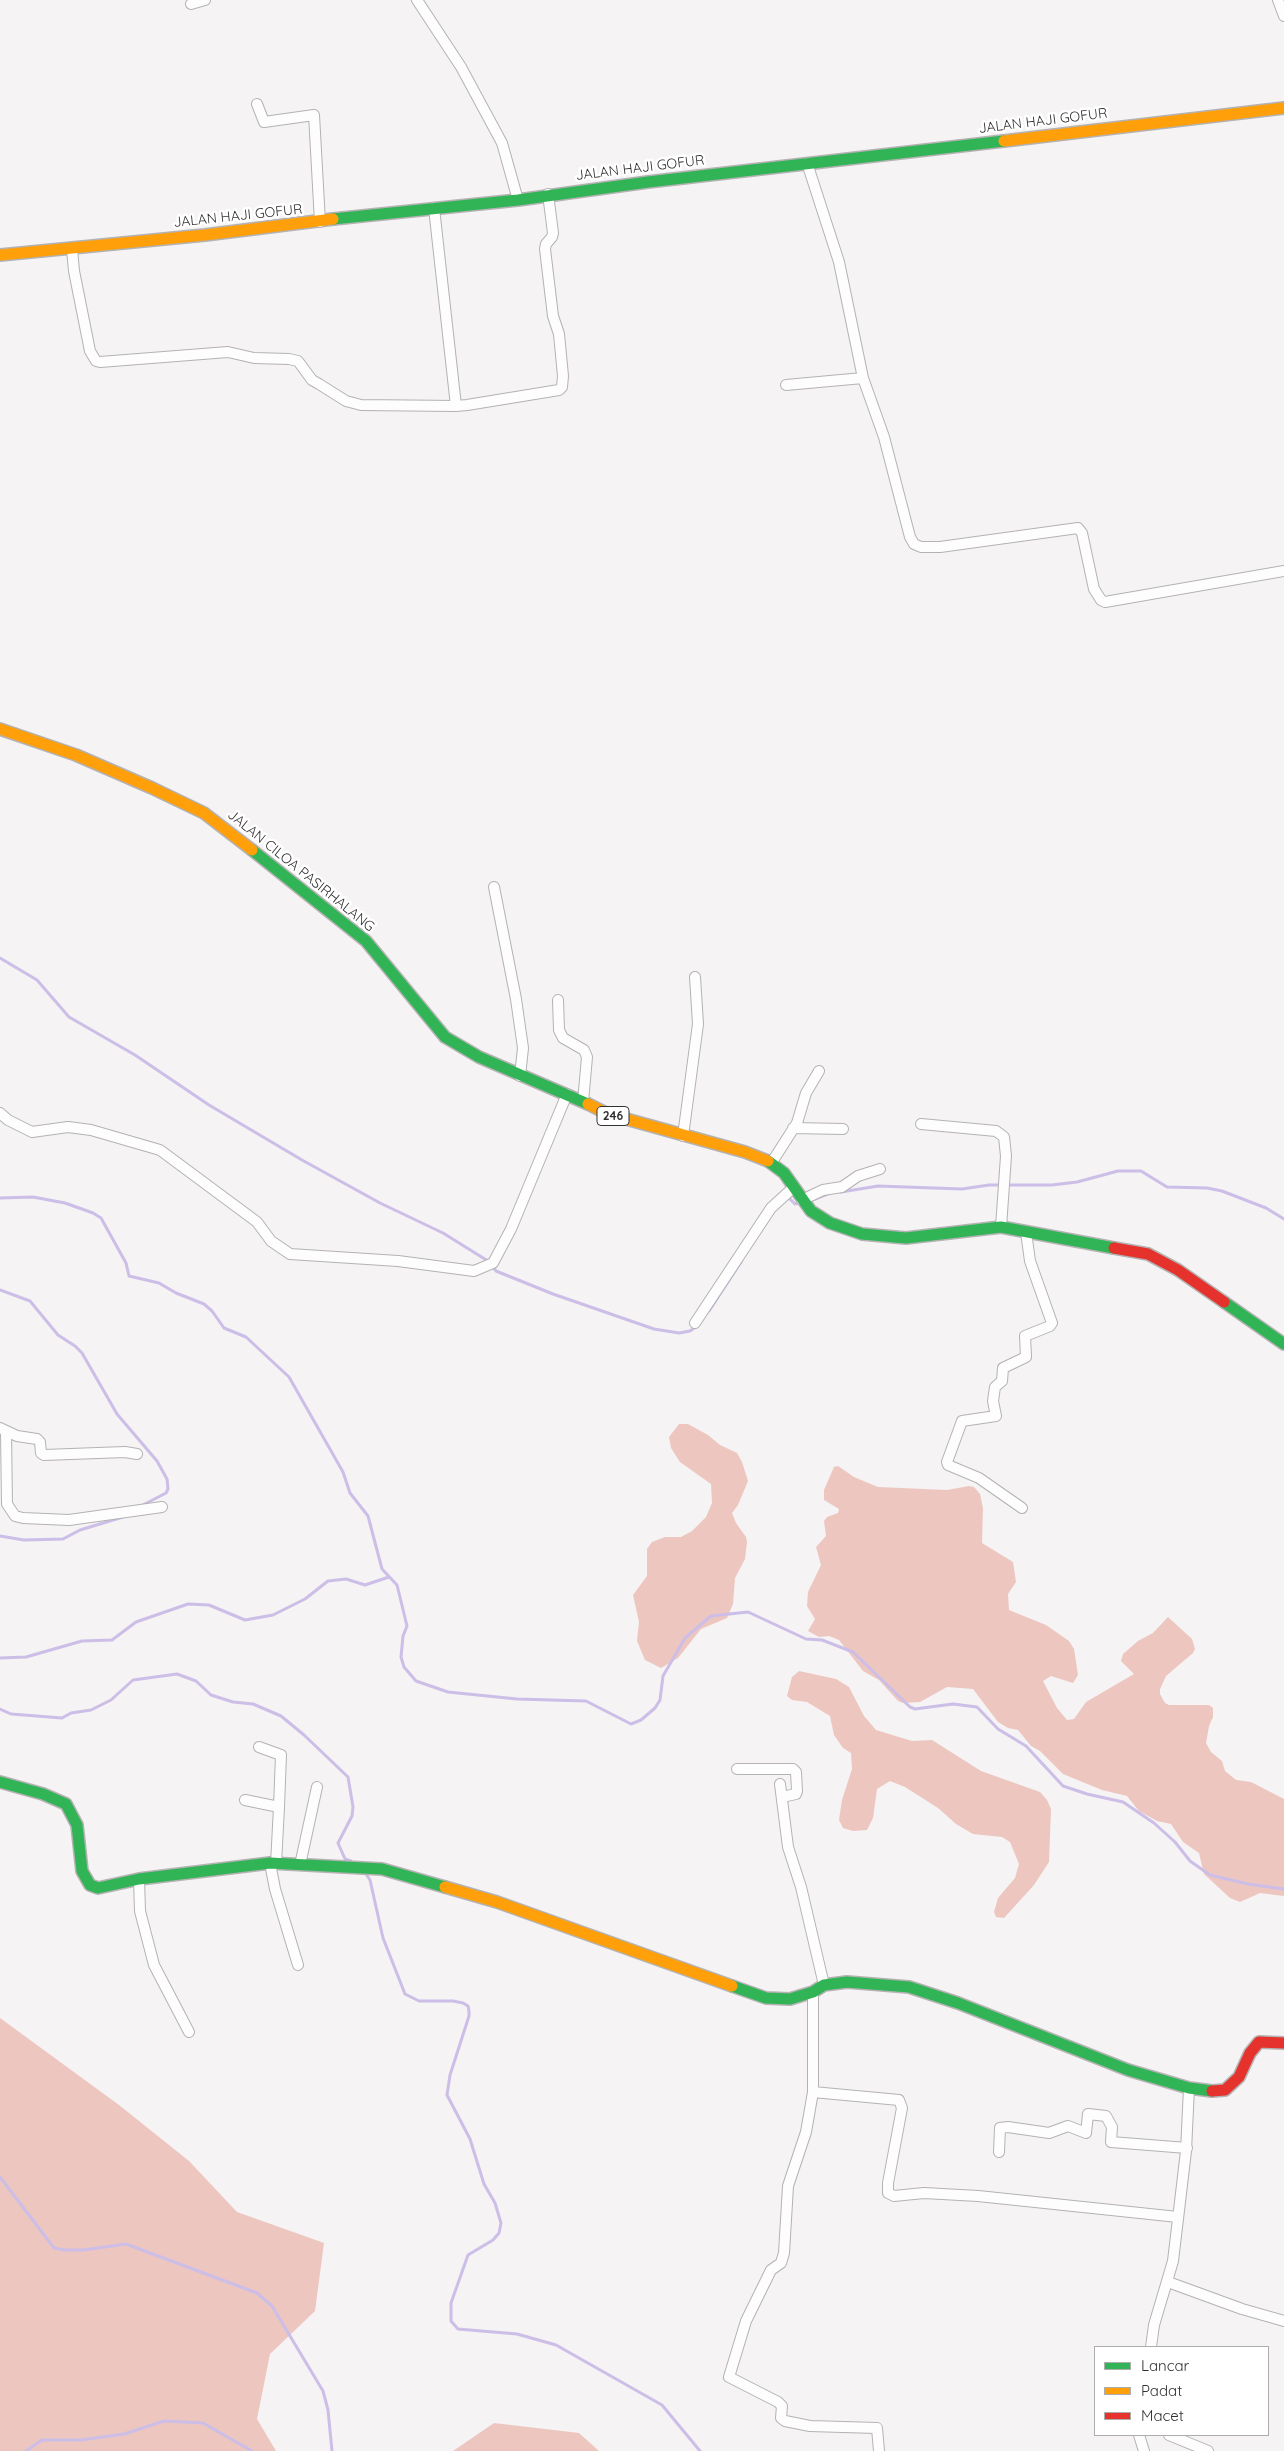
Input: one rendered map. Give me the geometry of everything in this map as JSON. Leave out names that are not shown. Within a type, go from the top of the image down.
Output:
[{"type":"street","points":[[191,4],[205,0]]},
{"type":"street","points":[[417,0],[461,67],[502,143],[518,200]]},
{"type":"street","points":[[1278,0],[1284,16]]},
{"type":"street","points":[[257,104],[264,122],[314,114],[320,222]]},
{"type":"street","name":"JALAN HAJI GOFUR","points":[[0,254],[72,249],[518,200],[548,194],[1284,108]]},
{"type":"street","points":[[807,163],[839,262],[864,378],[884,437],[910,537],[917,546],[940,547],[1078,528],[1082,533],[1094,589],[1101,600],[1106,602],[1284,571]]},
{"type":"street","points":[[72,249],[74,271],[90,351],[96,361],[228,352],[254,358],[289,359],[298,361],[310,377],[319,384],[346,401],[361,406],[456,406],[558,390],[562,387],[563,376],[559,334],[553,316],[545,249],[553,233],[548,194]]},
{"type":"street","points":[[434,208],[456,406]]},
{"type":"street","points":[[786,385],[864,378]]},
{"type":"street","name":"JALAN CILOA PASIRHALANG","points":[[0,729],[76,755],[204,813],[331,911],[366,941],[445,1037],[479,1057],[520,1076],[567,1094],[608,1114],[745,1152],[772,1162],[794,1187],[811,1211],[830,1223],[862,1234],[906,1238],[1001,1227],[1120,1247],[1154,1256],[1178,1270],[1284,1344]]},
{"type":"street","points":[[494,887],[516,999],[523,1048],[520,1076]]},
{"type":"street","points":[[682,1136],[698,1024],[695,977]]},
{"type":"street","points":[[558,1000],[559,1030],[563,1038],[584,1050],[587,1057],[583,1102]]},
{"type":"street","points":[[772,1162],[798,1121],[806,1093],[820,1071]]},
{"type":"street","points":[[0,1113],[25,1130],[32,1132],[68,1127],[91,1130],[160,1150],[256,1222],[271,1241],[290,1254],[398,1262],[474,1271],[493,1264],[511,1229],[567,1094]]},
{"type":"street","points":[[921,1124],[996,1131],[1004,1137],[1006,1156],[1001,1227]]},
{"type":"street","points":[[793,1128],[843,1129]]},
{"type":"street","points":[[802,1200],[823,1190],[842,1187],[858,1176],[880,1169]]},
{"type":"street","points":[[695,1323],[771,1208],[794,1187]]},
{"type":"street","points":[[1022,1508],[979,1478],[948,1465],[947,1462],[962,1421],[996,1416],[993,1401],[995,1387],[1002,1381],[1003,1368],[1026,1358],[1025,1336],[1050,1326],[1052,1323],[1030,1260],[1026,1232]]},
{"type":"street","points":[[137,1454],[125,1452],[48,1455],[41,1453],[40,1442],[37,1439],[3,1430],[8,1504],[15,1516],[69,1520],[162,1508]]},
{"type":"street","points":[[259,1747],[281,1755],[273,1863],[275,1889],[298,1965]]},
{"type":"street","points":[[737,1769],[793,1769],[796,1772],[796,1794],[782,1797]]},
{"type":"street","points":[[0,1782],[43,1794],[66,1804],[77,1825],[82,1871],[90,1885],[98,1888],[138,1879],[273,1863],[300,1866],[382,1869],[497,1902],[655,1960],[766,1998],[790,1999],[813,1992],[824,1985],[847,1982],[909,1987],[958,2003],[1128,2070],[1189,2088],[1212,2092],[1225,2090],[1238,2077],[1250,2053],[1259,2042],[1284,2043]]},
{"type":"street","points":[[780,1784],[788,1847],[801,1887],[824,1985]]},
{"type":"street","points":[[300,1866],[316,1787]]},
{"type":"street","points":[[245,1800],[278,1807]]},
{"type":"street","points":[[138,1879],[140,1911],[154,1965],[189,2032]]},
{"type":"street","points":[[813,1992],[812,2092],[806,2132],[788,2186],[784,2253],[781,2263],[772,2270],[746,2321],[729,2377],[778,2402],[782,2406],[781,2418],[785,2421],[810,2426],[877,2428],[879,2451]]},
{"type":"street","points":[[1151,2346],[1154,2326],[1168,2282],[1178,2217],[1186,2148],[1189,2088]]},
{"type":"street","points":[[812,2092],[899,2100],[902,2108],[888,2184],[888,2193],[894,2196],[924,2193],[978,2196],[1178,2217]]},
{"type":"street","points":[[999,2152],[1000,2128],[1008,2127],[1049,2133],[1068,2126],[1086,2133],[1088,2114],[1106,2116],[1112,2127],[1111,2142],[1186,2148]]},
{"type":"street","points":[[1168,2282],[1242,2309],[1284,2321]]},
{"type":"street","points":[[1139,2436],[1144,2451]]},
{"type":"street","points":[[1171,2436],[1208,2451]]},
{"type":"shaded area","points":[[679,1424],[688,1424],[708,1435],[720,1445],[737,1453],[748,1481],[738,1505],[732,1513],[747,1542],[745,1559],[735,1578],[733,1604],[727,1618],[701,1629],[678,1658],[661,1668],[645,1660],[637,1641],[639,1622],[633,1595],[647,1576],[647,1549],[652,1542],[665,1537],[681,1537],[692,1531],[706,1517],[712,1503],[711,1484],[680,1462],[671,1448],[669,1437]]},
{"type":"shaded area","points":[[838,1466],[854,1477],[878,1487],[947,1490],[969,1486],[974,1487],[980,1494],[983,1508],[982,1543],[1013,1562],[1016,1582],[1008,1594],[1009,1610],[1046,1625],[1069,1641],[1074,1649],[1078,1675],[1073,1683],[1051,1676],[1043,1681],[1057,1708],[1067,1720],[1074,1719],[1086,1702],[1134,1674],[1121,1661],[1123,1654],[1138,1641],[1153,1633],[1168,1617],[1192,1639],[1195,1649],[1193,1653],[1166,1676],[1160,1689],[1160,1694],[1165,1703],[1169,1705],[1209,1705],[1213,1708],[1213,1717],[1209,1726],[1206,1743],[1211,1752],[1222,1761],[1225,1771],[1236,1780],[1251,1782],[1284,1799],[1284,1896],[1260,1893],[1240,1902],[1230,1898],[1204,1874],[1199,1853],[1183,1842],[1171,1824],[1157,1821],[1139,1811],[1127,1796],[1102,1790],[1063,1774],[1040,1751],[1031,1746],[1018,1730],[1008,1728],[998,1722],[973,1689],[947,1687],[920,1702],[903,1703],[898,1701],[879,1680],[863,1671],[839,1640],[829,1636],[819,1637],[808,1631],[815,1619],[807,1606],[808,1592],[821,1565],[816,1547],[826,1536],[824,1521],[827,1517],[838,1513],[839,1509],[824,1500],[824,1490],[834,1467]]},
{"type":"shaded area","points":[[799,1671],[836,1679],[849,1687],[864,1716],[876,1730],[912,1741],[932,1740],[981,1771],[1040,1792],[1047,1800],[1051,1809],[1049,1862],[1034,1885],[1004,1918],[996,1917],[994,1912],[998,1898],[1015,1878],[1019,1864],[1010,1842],[1002,1837],[973,1834],[956,1824],[938,1808],[905,1787],[890,1781],[877,1789],[873,1818],[867,1830],[853,1831],[843,1828],[839,1820],[842,1800],[852,1769],[851,1753],[843,1748],[834,1735],[830,1716],[807,1702],[792,1700],[787,1696],[792,1677]]},
{"type":"shaded area","points":[[0,2018],[119,2105],[189,2161],[237,2212],[324,2243],[315,2311],[270,2354],[257,2419],[276,2451],[0,2451]]},
{"type":"shaded area","points":[[494,2423],[579,2433],[599,2451],[453,2451]]},
{"type":"waterway","points":[[0,958],[37,980],[69,1017],[135,1055],[209,1105],[302,1160],[380,1203],[443,1233],[488,1261],[496,1271],[553,1294],[654,1329],[679,1333],[690,1331],[697,1326]]},
{"type":"waterway","points":[[841,1192],[878,1186],[962,1189],[989,1185],[1052,1185],[1077,1182],[1118,1171],[1141,1171],[1167,1187],[1207,1188],[1222,1191],[1266,1208],[1284,1219]]},
{"type":"waterway","points":[[815,1199],[830,1193]]},
{"type":"waterway","points":[[787,1196],[795,1204],[799,1203]]},
{"type":"waterway","points":[[0,1198],[33,1197],[65,1203],[93,1213],[101,1218],[126,1263],[129,1276],[159,1283],[176,1293],[204,1304],[212,1311],[224,1328],[246,1337],[289,1377],[343,1472],[350,1493],[368,1516],[382,1569],[397,1585],[407,1626],[403,1636],[401,1657],[404,1667],[416,1681],[448,1692],[517,1699],[586,1701],[631,1724],[641,1720],[655,1708],[660,1700],[663,1676],[685,1638],[711,1616],[748,1612],[806,1639],[822,1640],[853,1652],[910,1707],[915,1709],[953,1704],[977,1707],[998,1729],[1026,1746],[1063,1786],[1087,1794],[1123,1802],[1154,1823],[1175,1842],[1190,1861],[1210,1875],[1248,1884],[1284,1889]]},
{"type":"waterway","points":[[709,1311],[741,1262]]},
{"type":"waterway","points":[[0,1290],[30,1301],[58,1335],[82,1353],[117,1414],[157,1461],[167,1479],[168,1489],[166,1493],[139,1507]]},
{"type":"waterway","points":[[0,1536],[24,1540],[63,1539],[80,1530],[123,1517]]},
{"type":"waterway","points":[[0,1658],[26,1657],[82,1641],[112,1640],[136,1622],[188,1604],[209,1605],[245,1620],[273,1615],[305,1599],[328,1581],[346,1579],[365,1585],[389,1577]]},
{"type":"waterway","points":[[0,1709],[11,1714],[62,1718],[71,1713],[91,1710],[111,1700],[133,1680],[177,1674],[196,1681],[211,1695],[233,1702],[253,1704],[281,1716],[348,1777],[353,1807],[352,1816],[338,1843],[345,1859],[351,1861]]},
{"type":"waterway","points":[[364,1871],[370,1880],[383,1938],[405,1994],[419,2001],[453,2001],[463,2003],[468,2006],[469,2011],[450,2075],[447,2095],[470,2139],[484,2184],[495,2203],[501,2223],[499,2233],[493,2240],[468,2255],[451,2303],[451,2321],[458,2329],[517,2334],[556,2345],[662,2405],[700,2451]]},
{"type":"waterway","points":[[0,2177],[54,2248],[84,2250],[126,2244],[257,2293],[272,2306],[323,2391],[328,2410],[332,2451]]},
{"type":"waterway","points":[[26,2451],[42,2440],[81,2440],[124,2434],[164,2421],[203,2423],[252,2451]]},
{"type":"traffic: fast","points":[[333,219],[518,200],[648,182],[1004,141]]},
{"type":"traffic: fast","points":[[252,850],[366,941],[445,1037],[479,1057],[588,1104]]},
{"type":"traffic: fast","points":[[768,1161],[784,1173],[811,1211],[830,1223],[862,1234],[906,1238],[1001,1227],[1114,1248]]},
{"type":"traffic: fast","points":[[1224,1302],[1284,1344]]},
{"type":"traffic: fast","points":[[0,1782],[43,1794],[66,1804],[77,1825],[82,1871],[90,1885],[98,1888],[139,1879],[270,1863],[382,1869],[445,1887]]},
{"type":"traffic: fast","points":[[732,1986],[766,1998],[790,1999],[813,1992],[824,1985],[847,1982],[909,1987],[958,2003],[1128,2070],[1189,2088],[1212,2091]]},
{"type":"traffic: slow","points":[[1004,141],[1284,108]]},
{"type":"traffic: slow","points":[[0,255],[205,235],[333,219]]},
{"type":"traffic: slow","points":[[0,729],[76,755],[152,788],[204,813],[252,850]]},
{"type":"traffic: slow","points":[[588,1104],[608,1114],[745,1152],[768,1161]]},
{"type":"traffic: slow","points":[[445,1887],[497,1902],[732,1986]]},
{"type":"traffic: jam","points":[[1114,1248],[1148,1254],[1178,1270],[1224,1302]]},
{"type":"traffic: jam","points":[[1212,2091],[1225,2090],[1239,2077],[1250,2053],[1259,2042],[1284,2043]]}]
